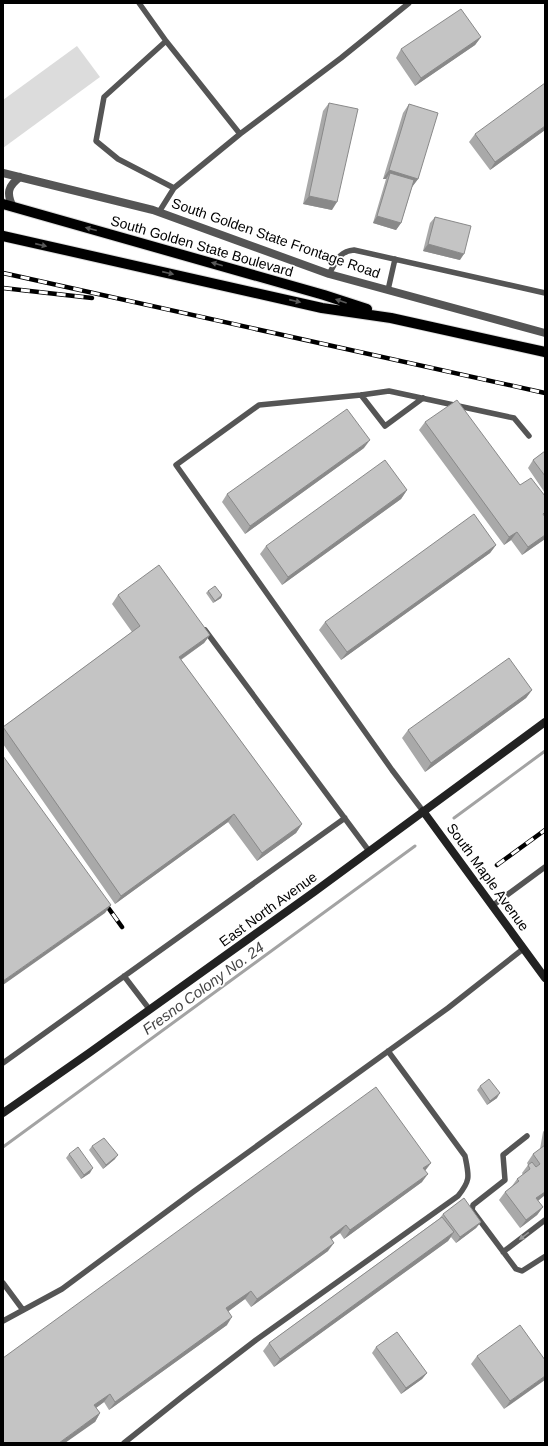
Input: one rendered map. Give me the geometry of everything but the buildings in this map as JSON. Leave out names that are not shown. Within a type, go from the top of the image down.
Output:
[{"type":"main road","name":"South Golden State Boulevard","points":[[8,206],[324,295],[391,318]]},
{"type":"main road","name":"South Golden State Boulevard","points":[[3,236],[322,308],[391,318],[545,352]]},
{"type":"street","name":"South Golden State Frontage Road","points":[[3,173],[159,212],[329,274],[545,333]]},
{"type":"street","points":[[8,206],[9,190],[13,182],[20,177]]},
{"type":"street","name":"East North Avenue","points":[[3,1113],[150,1010],[545,722]]},
{"type":"street","name":"South Maple Avenue","points":[[423,811],[545,978]]},
{"type":"lane","points":[[139,3],[166,41],[240,134]]},
{"type":"lane","points":[[159,212],[174,188],[240,134],[341,58],[409,3]]},
{"type":"lane","points":[[166,41],[104,97],[96,141],[118,159],[174,188]]},
{"type":"lane","points":[[329,274],[340,255],[345,250],[354,250],[545,293]]},
{"type":"lane","points":[[388,290],[395,259]]},
{"type":"lane","points":[[423,811],[392,770],[176,465],[259,405],[389,391],[514,418],[529,436]]},
{"type":"lane","points":[[361,395],[384,426],[423,398]]},
{"type":"lane","points":[[459,406],[464,412]]},
{"type":"lane","points":[[204,628],[369,851]]},
{"type":"lane","points":[[3,1063],[345,818]]},
{"type":"lane","points":[[492,906],[545,868]]},
{"type":"lane","points":[[3,1321],[62,1289],[187,1196],[448,1008],[524,949]]},
{"type":"lane","points":[[124,976],[150,1010]]},
{"type":"lane","points":[[124,1443],[256,1340],[458,1196],[466,1186],[469,1176],[466,1156],[388,1051]]},
{"type":"lane","points":[[527,1136],[503,1155],[505,1177],[502,1183],[473,1205],[472,1210],[516,1269],[522,1271],[545,1258]]},
{"type":"lane","points":[[503,1252],[545,1220]]},
{"type":"lane","points":[[3,1283],[23,1310]]},
{"type":"shaded area","points":[[77,46],[100,77],[3,148],[3,100]]},
{"type":"waterway","name":"Fresno Colony No. 24","points":[[454,818],[545,751]]},
{"type":"waterway","name":"Fresno Colony No. 24","points":[[3,1147],[415,846]]},
{"type":"railway","points":[[3,273],[545,393]]},
{"type":"railway","points":[[3,288],[92,298]]},
{"type":"railway","points":[[497,865],[545,830]]},
{"type":"railway","points":[[102,899],[122,927]]}]
